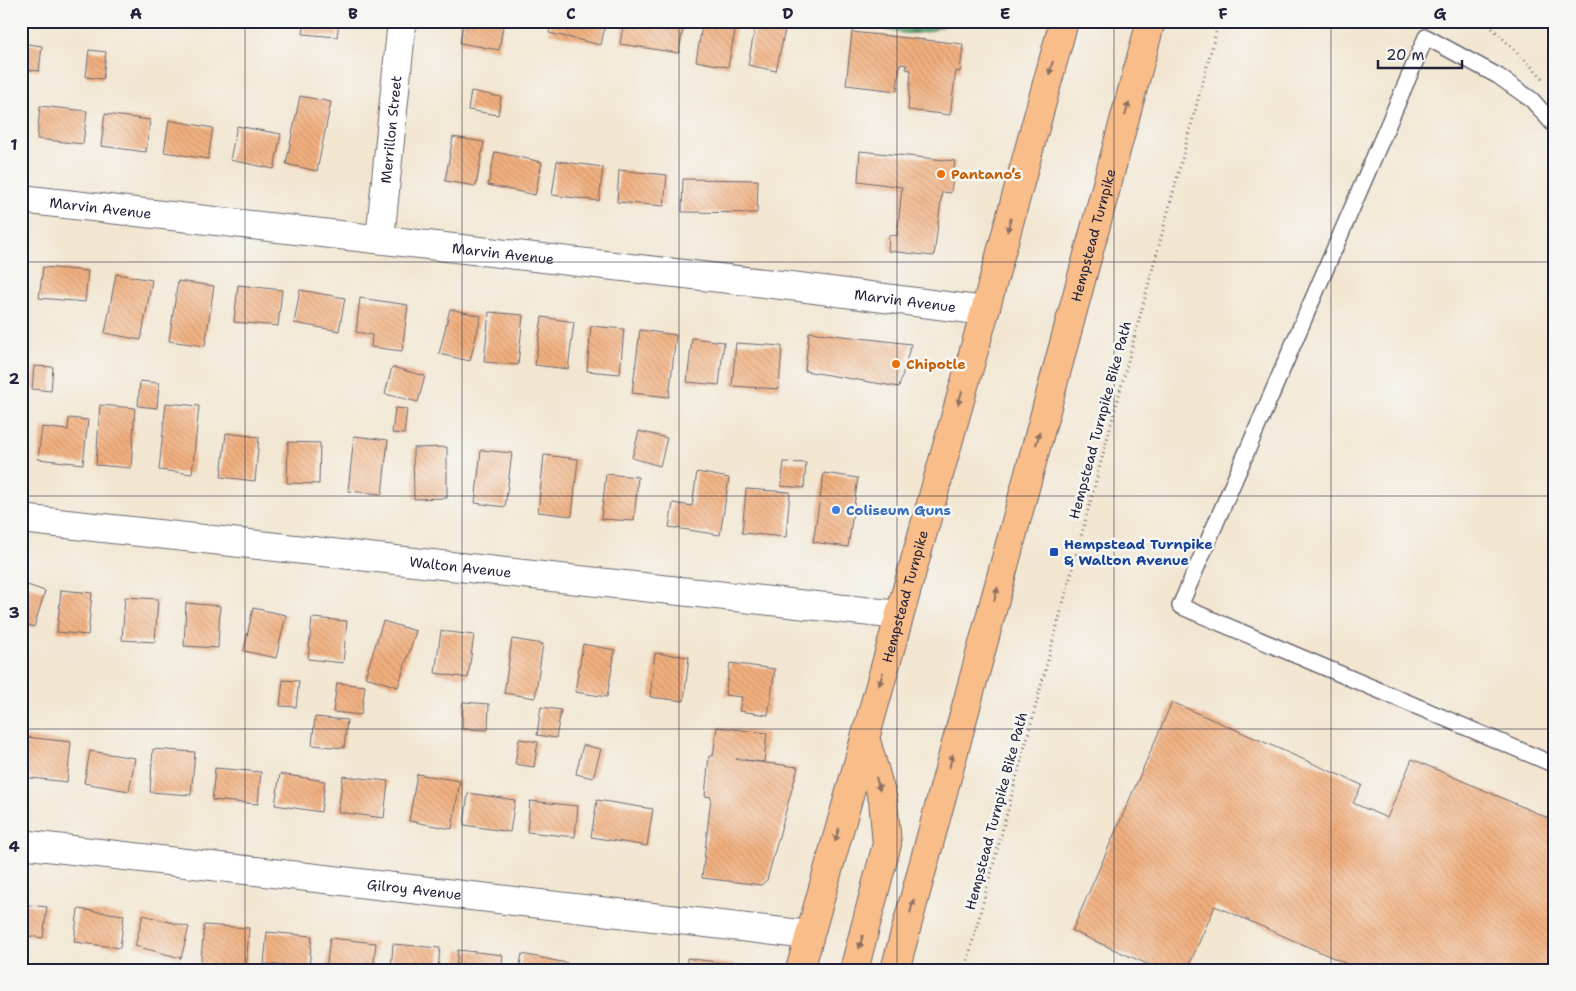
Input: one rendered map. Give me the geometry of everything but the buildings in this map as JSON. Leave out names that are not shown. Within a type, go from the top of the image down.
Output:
[{"type":"main road","name":"Hempstead Turnpike","points":[[800,970],[985,311],[1064,21]]},
{"type":"main road","name":"Hempstead Turnpike","points":[[895,970],[1151,21]]},
{"type":"main road","points":[[854,970],[887,844],[883,800],[865,737]]},
{"type":"street","name":"Merrillon Street","points":[[380,239],[402,21]]},
{"type":"street","name":"Marvin Avenue","points":[[21,199],[798,286],[985,311]]},
{"type":"street","name":"Walton Avenue","points":[[21,519],[856,612],[899,615]]},
{"type":"street","name":"Gilroy Avenue","points":[[21,844],[809,935]]},
{"type":"lane","points":[[1555,126],[1532,100],[1498,76],[1426,37],[1180,606],[1555,765]]},
{"type":"path","name":"Hempstead Turnpike Bike Path","points":[[965,970],[1219,21]]},
{"type":"path","points":[[1485,21],[1548,83]]},
{"type":"green space","points":[[862,21],[951,21],[930,31],[907,33],[884,30]]},
{"type":"place","name":"Pantano’s","points":[[941,174]]},
{"type":"place","name":"Chipotle","points":[[896,364]]},
{"type":"place","name":"Coliseum Guns","points":[[836,510]]},
{"type":"place","name":"Hempstead Turnpike & Walton Avenue","points":[[1054,552]]}]
